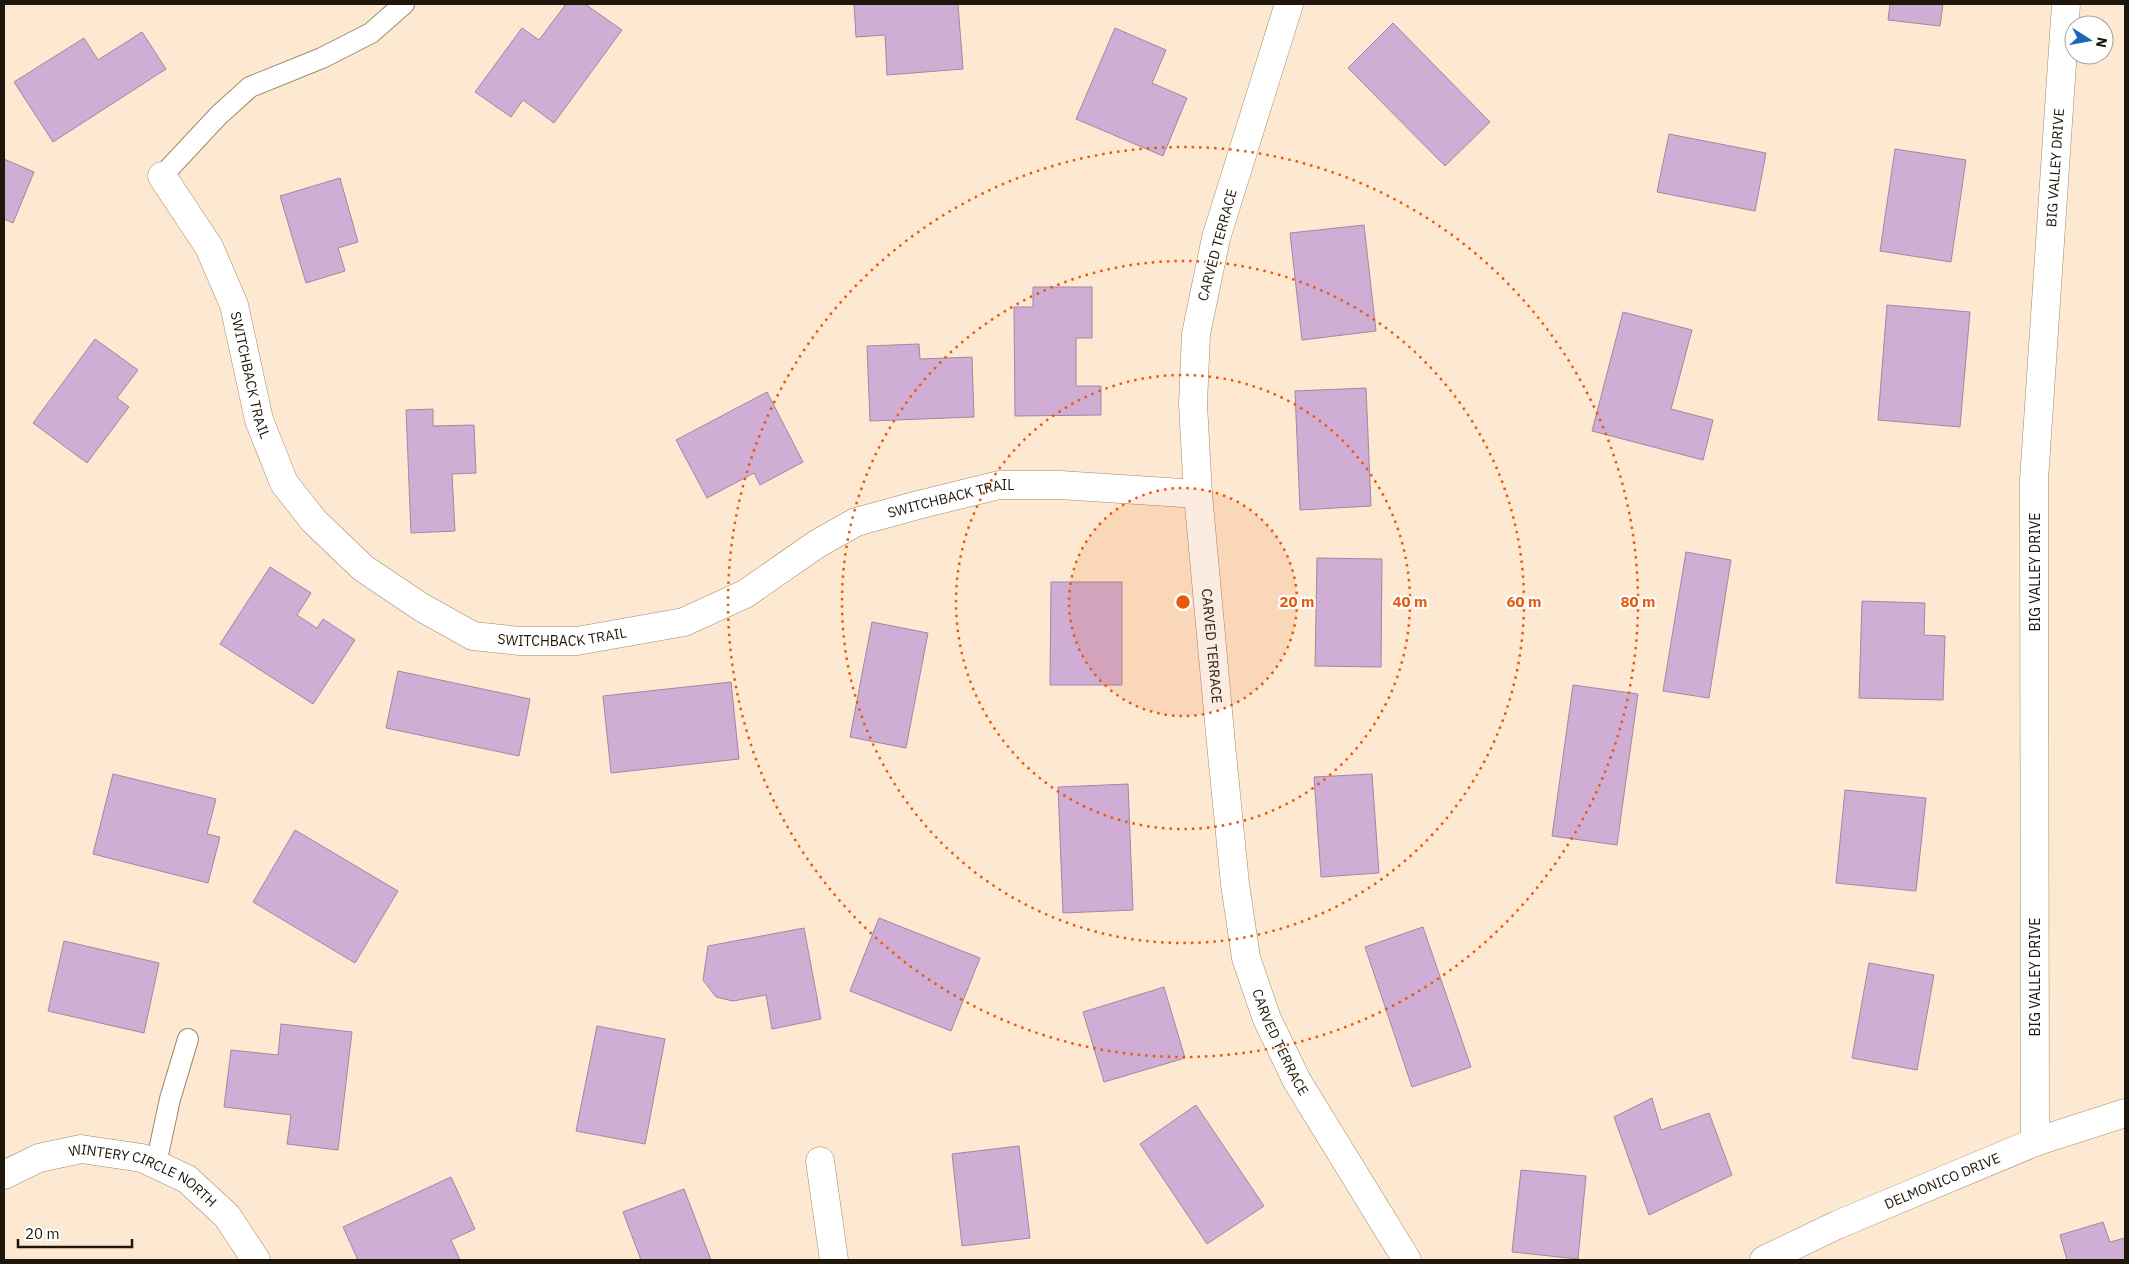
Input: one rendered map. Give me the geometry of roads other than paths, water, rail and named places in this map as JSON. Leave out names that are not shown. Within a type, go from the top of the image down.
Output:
[{"type":"street","name":"CARVED TERRACE","points":[[1289,4],[1216,238],[1196,334],[1193,404],[1198,494],[1235,884],[1246,958],[1267,1019],[1298,1082],[1407,1260]]},
{"type":"street","name":"BIG VALLEY DRIVE","points":[[2035,1142],[2034,480],[2066,4]]},
{"type":"street","name":"SWITCHBACK TRAIL","points":[[162,176],[208,247],[234,305],[259,420],[284,483],[314,521],[364,568],[421,607],[473,636],[520,641],[577,641],[684,622],[745,594],[818,544],[856,522],[918,504],[999,485],[1060,485],[1198,494]]},
{"type":"street","name":"DELMONICO DRIVE","points":[[1764,1260],[1837,1225],[2035,1142],[2125,1113]]},
{"type":"street","name":"WINTERY CIRCLE NORTH","points":[[4,1175],[39,1158],[81,1149],[142,1158],[188,1179],[227,1216],[256,1260]]},
{"type":"street","points":[[820,1161],[834,1260]]},
{"type":"lane","points":[[162,176],[219,115],[250,87],[322,58],[371,33],[404,4]]},
{"type":"lane","points":[[156,1164],[170,1099],[188,1039]]}]
